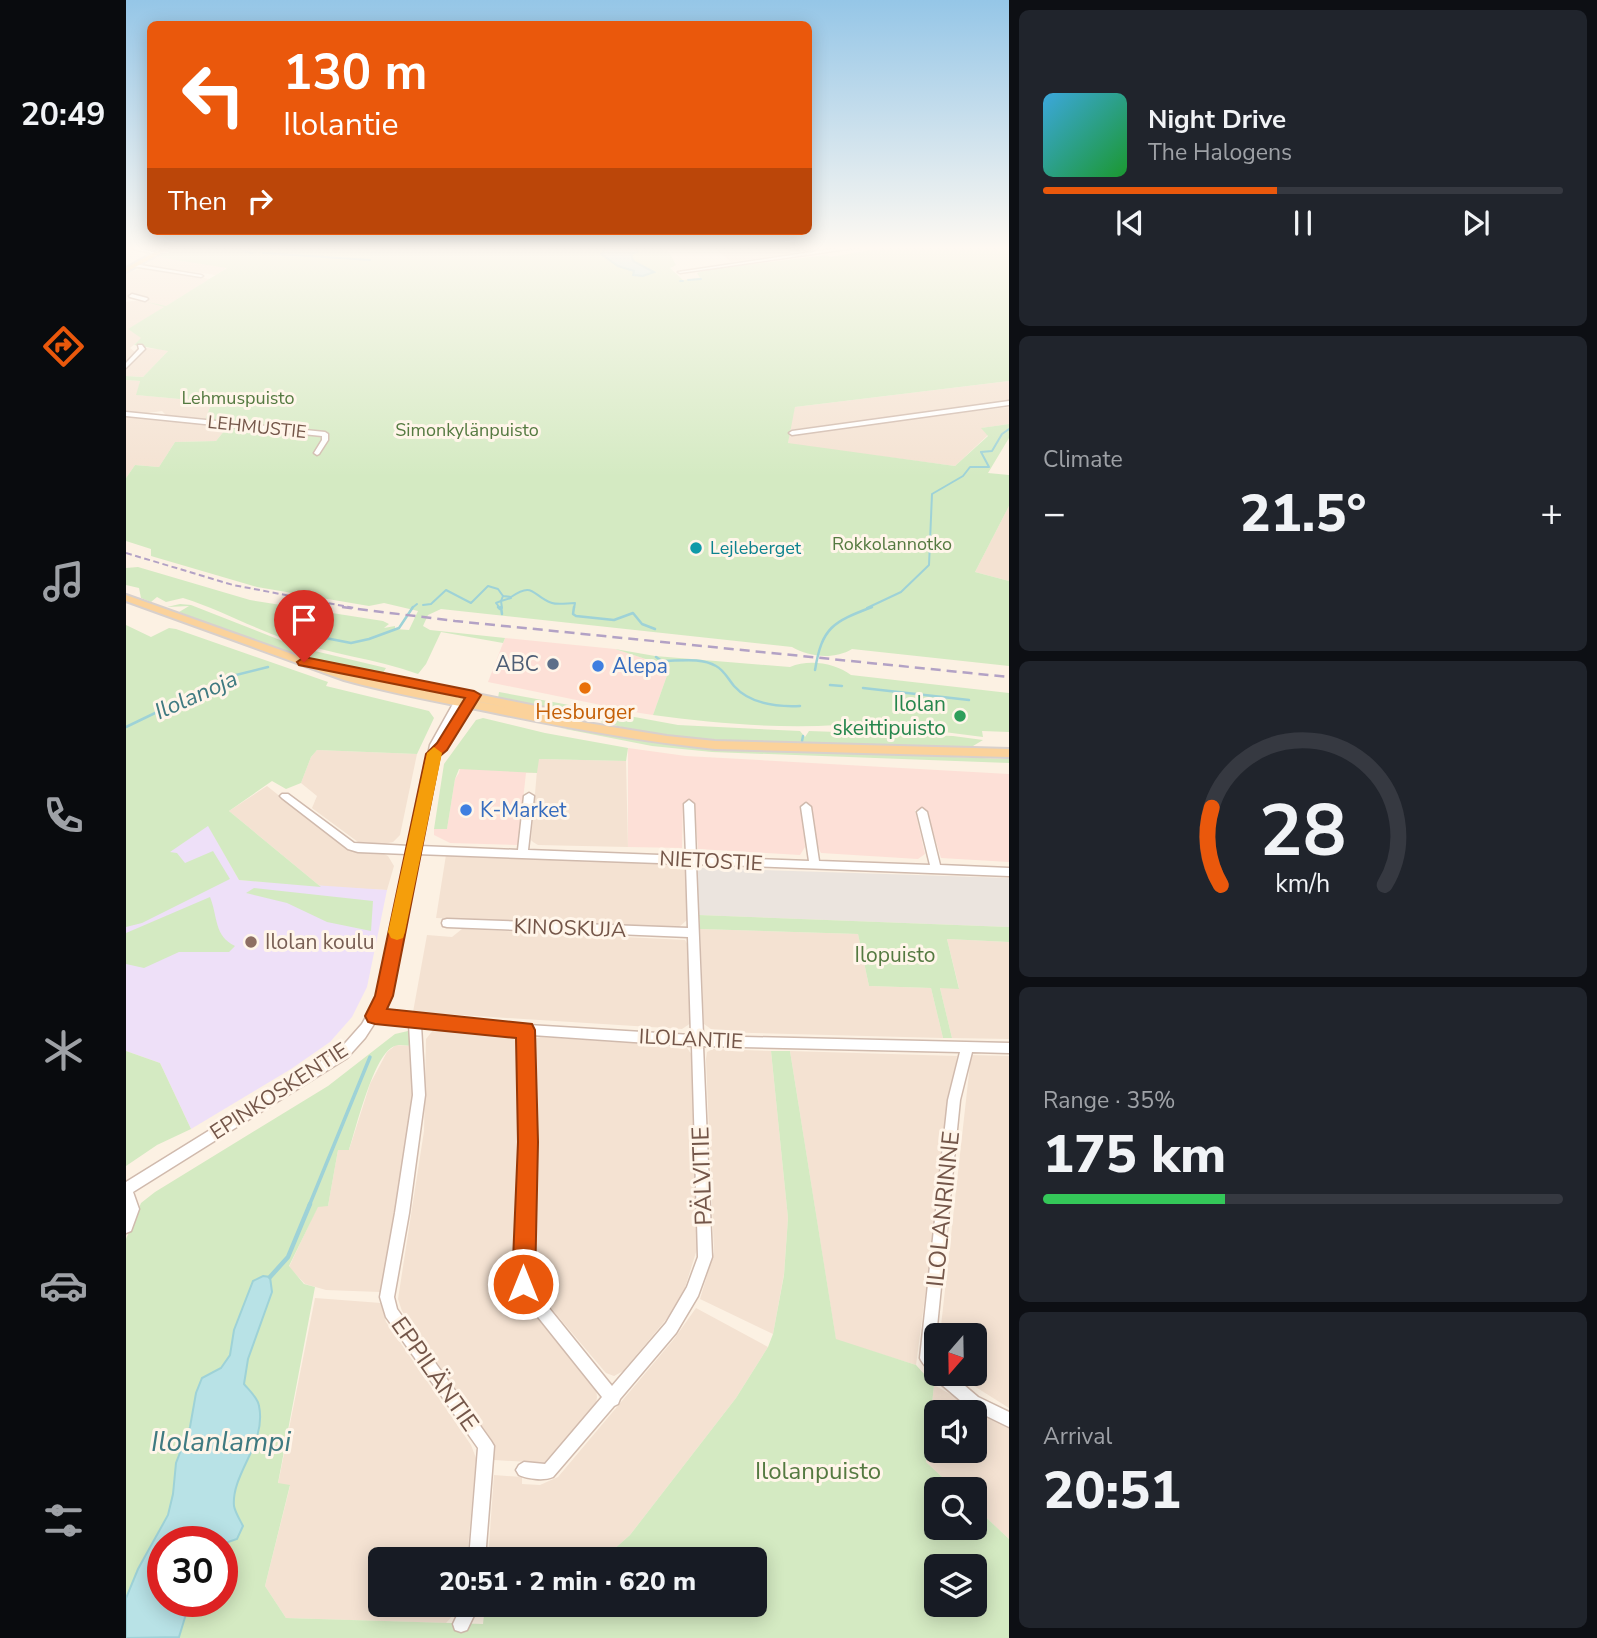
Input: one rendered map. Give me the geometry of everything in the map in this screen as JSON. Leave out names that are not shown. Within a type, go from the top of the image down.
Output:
[{"type":"main road","points":[[126,598],[256,646],[326,668],[466,699],[547,711],[603,729],[715,745],[1009,753]]},
{"type":"street","points":[[126,366],[142,349],[140,346]]},
{"type":"street","points":[[792,433],[1009,403]]},
{"type":"street","name":"LEHMUSTIE","points":[[126,414],[325,434],[325,440],[317,453]]},
{"type":"street","name":"EPINKOSKENTIE","points":[[126,1189],[343,1054],[360,1038],[375,1016],[384,996],[433,754],[442,746],[466,699]]},
{"type":"street","name":"NIETOSTIE","points":[[285,796],[351,846],[1009,872]]},
{"type":"street","points":[[523,853],[529,796]]},
{"type":"street","name":"PÄLVITIE","points":[[524,1470],[548,1472],[613,1399],[671,1328],[693,1291],[705,1257],[689,804]]},
{"type":"street","points":[[806,807],[815,866]]},
{"type":"street","points":[[922,812],[936,870]]},
{"type":"street","name":"KINOSKUJA","points":[[447,923],[692,933]]},
{"type":"street","name":"ILOLANTIE","points":[[375,1016],[415,1022],[698,1041],[1009,1048]]},
{"type":"street","name":"EPPILÄNTIE","points":[[415,1022],[419,1095],[387,1297],[391,1312],[486,1446],[478,1547]]},
{"type":"street","points":[[526,1030],[528,1142],[523,1284],[613,1399]]},
{"type":"street","name":"ILOLANRINNE","points":[[931,1323],[954,1100],[967,1048]]},
{"type":"street","points":[[126,1189],[133,1209],[126,1226]]},
{"type":"street","points":[[954,1386],[973,1402],[1009,1420]]},
{"type":"street","points":[[461,1624],[465,1617]]},
{"type":"shaded area","points":[[126,323],[138,323],[129,329],[142,338],[130,348],[135,352],[126,363]]},
{"type":"shaded area","points":[[147,348],[169,350],[143,377],[126,376],[126,370]]},
{"type":"shaded area","points":[[126,380],[140,381],[137,395],[212,402],[205,420],[167,416],[162,411],[126,412]]},
{"type":"shaded area","points":[[1009,381],[1009,402],[789,430],[795,407]]},
{"type":"shaded area","points":[[1009,407],[1009,424],[982,428],[988,435],[955,466],[788,444],[789,434],[808,430]]},
{"type":"shaded area","points":[[126,416],[229,425],[216,441],[175,442],[159,467],[135,465],[126,478]]},
{"type":"shaded area","points":[[1009,506],[1009,581],[975,572]]},
{"type":"shaded area","points":[[505,638],[615,649],[670,667],[653,715],[640,713],[488,682]]},
{"type":"shaded area","points":[[628,748],[686,756],[1009,774],[1009,862],[941,858],[926,809],[915,810],[925,854],[918,859],[821,853],[811,806],[801,806],[805,847],[800,855],[698,849],[694,802],[683,803],[682,848],[628,847]]},
{"type":"shaded area","points":[[317,750],[417,754],[400,835],[393,842],[358,842],[312,808],[317,796],[301,783],[311,757]]},
{"type":"shaded area","points":[[462,755],[537,773],[526,773],[518,845],[450,843],[434,835],[434,829],[447,829]]},
{"type":"shaded area","points":[[538,759],[626,761],[628,847],[538,845],[533,842],[531,840]]},
{"type":"shaded area","points":[[267,786],[345,848],[359,853],[382,853],[388,856],[394,866],[387,890],[321,887],[229,811]]},
{"type":"shaded area","name":"Ilolan koulu","points":[[208,825],[239,880],[387,890],[367,987],[352,1017],[330,1042],[291,1069],[191,1129],[160,1063],[126,1051],[126,870],[169,852]]},
{"type":"shaded area","points":[[446,855],[677,863],[686,871],[687,920],[679,927],[436,918]]},
{"type":"shaded area","points":[[701,868],[1009,878],[1009,927],[699,915],[696,870]]},
{"type":"shaded area","points":[[462,929],[685,940],[688,945],[691,1023],[682,1029],[413,1012],[427,935],[452,937]]},
{"type":"shaded area","points":[[700,929],[858,934],[869,986],[931,988],[943,1038],[715,1032],[704,1024]]},
{"type":"shaded area","points":[[947,939],[1009,942],[1009,1039],[952,1038],[940,988],[959,988]]},
{"type":"shaded area","points":[[434,1029],[507,1034],[518,1043],[521,1124],[515,1275],[517,1285],[522,1297],[596,1389],[597,1397],[596,1404],[544,1463],[494,1460],[492,1444],[402,1311],[398,1299],[424,1131],[426,1039]]},
{"type":"shaded area","points":[[540,1037],[678,1046],[687,1048],[692,1055],[697,1249],[684,1291],[674,1310],[623,1371],[614,1376],[606,1373],[534,1288],[531,1275],[537,1122],[532,1045],[534,1039]]},
{"type":"shaded area","points":[[396,1045],[412,1046],[413,1099],[385,1285],[380,1292],[326,1290],[305,1284],[289,1267],[318,1206],[328,1206],[338,1150],[349,1150],[370,1084],[387,1052]]},
{"type":"shaded area","points":[[713,1049],[771,1051],[788,1218],[784,1274],[773,1334],[700,1299],[714,1252],[706,1059],[707,1052]]},
{"type":"shaded area","points":[[790,1051],[957,1056],[916,1365],[836,1340]]},
{"type":"shaded area","points":[[971,1055],[1009,1056],[1009,1408],[974,1386],[987,1386],[987,1323],[941,1323]]},
{"type":"shaded area","points":[[315,1298],[381,1303],[386,1322],[471,1445],[476,1458],[468,1547],[368,1547],[368,1617],[451,1617],[446,1623],[286,1618],[265,1586],[290,1486],[278,1484]]},
{"type":"shaded area","points":[[696,1308],[768,1347],[736,1398],[630,1535],[616,1547],[489,1547],[494,1475],[522,1477],[522,1484],[540,1485],[558,1477],[674,1339]]},
{"type":"shaded area","points":[[936,1386],[961,1400],[932,1400]]},
{"type":"shaded area","points":[[987,1415],[1009,1427],[1009,1539],[987,1518],[987,1477],[942,1477],[927,1463],[987,1463]]},
{"type":"green space","name":"Simonkylänpuisto","points":[[137,323],[1009,323],[1009,381],[795,407],[788,443],[955,466],[988,436],[981,428],[1009,424],[1009,438],[988,473],[1009,475],[1009,506],[975,572],[1009,581],[1009,666],[852,649],[837,655],[822,656],[792,647],[441,609],[428,615],[423,626],[430,630],[505,638],[503,643],[441,632],[426,664],[418,674],[288,640],[183,598],[166,602],[157,597],[151,602],[141,598],[139,588],[126,585],[126,568],[138,567],[250,600],[383,621],[389,624],[384,628],[395,626],[395,629],[409,630],[418,611],[384,603],[369,606],[257,587],[151,556],[151,549],[126,541],[126,478],[135,465],[159,467],[175,442],[216,441],[229,425],[205,420],[212,402],[136,395],[140,381],[126,380],[126,376],[143,377],[168,351],[134,345],[141,338],[128,329]]},
{"type":"green space","points":[[191,605],[298,647],[386,668],[383,673],[357,670],[305,658],[179,612],[189,606],[167,607]]},
{"type":"green space","points":[[126,625],[151,637],[169,628],[176,629],[328,682],[326,686],[429,711],[434,718],[417,754],[317,750],[311,757],[301,783],[286,789],[272,781],[229,811],[321,887],[239,880],[208,826],[170,852],[177,853],[185,863],[213,851],[230,879],[142,923],[126,927]]},
{"type":"green space","points":[[615,649],[655,656],[790,667],[805,663],[822,664],[851,675],[1009,693],[1009,732],[982,731],[983,737],[944,732],[842,729],[838,725],[745,724],[653,715],[670,667]]},
{"type":"green space","points":[[499,692],[678,725],[800,731],[805,737],[809,731],[953,736],[983,740],[968,749],[719,741],[660,736],[498,698]]},
{"type":"green space","points":[[483,718],[545,733],[628,748],[626,761],[539,759],[537,773],[459,769],[447,829],[434,829],[444,764],[476,720]]},
{"type":"green space","points":[[560,728],[709,748],[1009,759],[1009,763],[712,752],[652,746]]},
{"type":"green space","points":[[254,888],[373,901],[371,931],[327,922],[287,903],[246,893]]},
{"type":"green space","points":[[210,897],[223,937],[235,946],[229,952],[179,952],[144,968],[126,964],[126,933]]},
{"type":"green space","name":"Ilopuisto","points":[[699,915],[1009,927],[1009,942],[947,939],[959,989],[940,988],[952,1038],[943,1038],[931,988],[869,986],[858,934],[700,929]]},
{"type":"green space","name":"Ilolanpuisto","points":[[408,1031],[412,1037],[412,1046],[395,1046],[387,1051],[380,1062],[367,1092],[349,1150],[338,1150],[328,1206],[318,1207],[289,1266],[304,1284],[315,1287],[278,1483],[290,1485],[265,1586],[286,1618],[483,1624],[484,1617],[767,1617],[767,1547],[616,1547],[630,1535],[736,1398],[768,1347],[773,1334],[784,1275],[788,1218],[771,1051],[790,1051],[836,1339],[916,1365],[924,1374],[924,1386],[934,1386],[932,1400],[924,1400],[924,1463],[942,1477],[924,1477],[924,1540],[987,1540],[987,1518],[1009,1539],[1009,1638],[126,1638],[126,1239],[141,1203],[155,1192],[328,1086],[395,1034]]},
{"type":"green space","points":[[126,1051],[160,1063],[191,1129],[157,1145],[126,1166]]},
{"type":"water","name":"Ilolanlampi","points":[[263,1276],[270,1277],[272,1292],[248,1359],[244,1384],[257,1400],[260,1420],[254,1445],[235,1494],[234,1506],[243,1526],[238,1537],[238,1526],[162,1526],[168,1515],[176,1463],[190,1427],[196,1393],[202,1378],[221,1368],[230,1355],[234,1330],[253,1281]]},
{"type":"water","name":"Ilolanlampi","points":[[147,1553],[147,1617],[185,1617],[179,1637],[126,1638],[126,1598]]},
{"type":"waterway","name":"Ilolanoja","points":[[867,608],[901,592],[929,565],[932,494],[963,476],[970,467],[989,467],[981,452],[992,451],[1002,434],[1009,429]]},
{"type":"waterway","name":"Ilolanoja","points":[[423,605],[431,604],[446,590],[471,603],[488,586],[498,589],[503,596]]},
{"type":"waterway","name":"Ilolanoja","points":[[503,596],[511,597],[529,590],[552,603],[575,603],[574,608]]},
{"type":"waterway","name":"Ilolanoja","points":[[501,601],[503,596]]},
{"type":"waterway","name":"Ilolanoja","points":[[501,601],[511,598]]},
{"type":"waterway","points":[[500,608],[496,603],[501,601]]},
{"type":"waterway","points":[[501,601],[502,608]]},
{"type":"waterway","name":"Ilolanoja","points":[[413,607],[417,604]]},
{"type":"waterway","name":"Ilolanoja","points":[[297,637],[310,635],[351,643],[369,639],[399,628],[413,607]]},
{"type":"waterway","points":[[501,607],[502,614]]},
{"type":"waterway","name":"Ilolanoja","points":[[574,607],[573,614],[576,616],[614,620],[633,613],[642,624],[655,629]]},
{"type":"waterway","name":"Ilolanoja","points":[[815,670],[821,644],[832,628],[848,617],[872,607]]},
{"type":"waterway","name":"Ilolanoja","points":[[656,657],[662,661],[690,660],[710,663],[721,670],[741,692],[756,701],[800,706]]},
{"type":"waterway","name":"Ilolanoja","points":[[126,727],[232,676],[268,667]]},
{"type":"waterway","points":[[830,685],[842,686]]},
{"type":"waterway","points":[[863,688],[969,700]]},
{"type":"waterway","points":[[802,741],[803,736]]},
{"type":"waterway","points":[[309,1206],[370,1057]]},
{"type":"waterway","points":[[270,1277],[288,1257],[310,1204]]},
{"type":"railway","points":[[126,553],[233,585],[354,608]]},
{"type":"railway","points":[[342,607],[455,621],[1009,677]]},
{"type":"slow traffic","points":[[397,932],[434,753]]},
{"type":"place","name":"Lejleberget","points":[[696,548]]},
{"type":"place","name":"ABC","points":[[553,664]]},
{"type":"place","name":"Alepa","points":[[598,666]]},
{"type":"place","name":"Hesburger","points":[[585,688]]},
{"type":"place","name":"Ilolan skeittipuisto","points":[[960,716]]},
{"type":"place","name":"K-Market","points":[[466,810]]},
{"type":"place","name":"Ilolan koulu","points":[[251,942]]},
{"type":"route","points":[[304,662],[474,695],[442,746],[433,754],[384,996],[375,1016],[391,1020],[526,1030],[528,1142],[523,1284]]},
{"type":"park label","name":"Lehmuspuisto","points":[[238,398]]},
{"type":"park label","name":"Rokkolannotko","points":[[892,544]]}]
